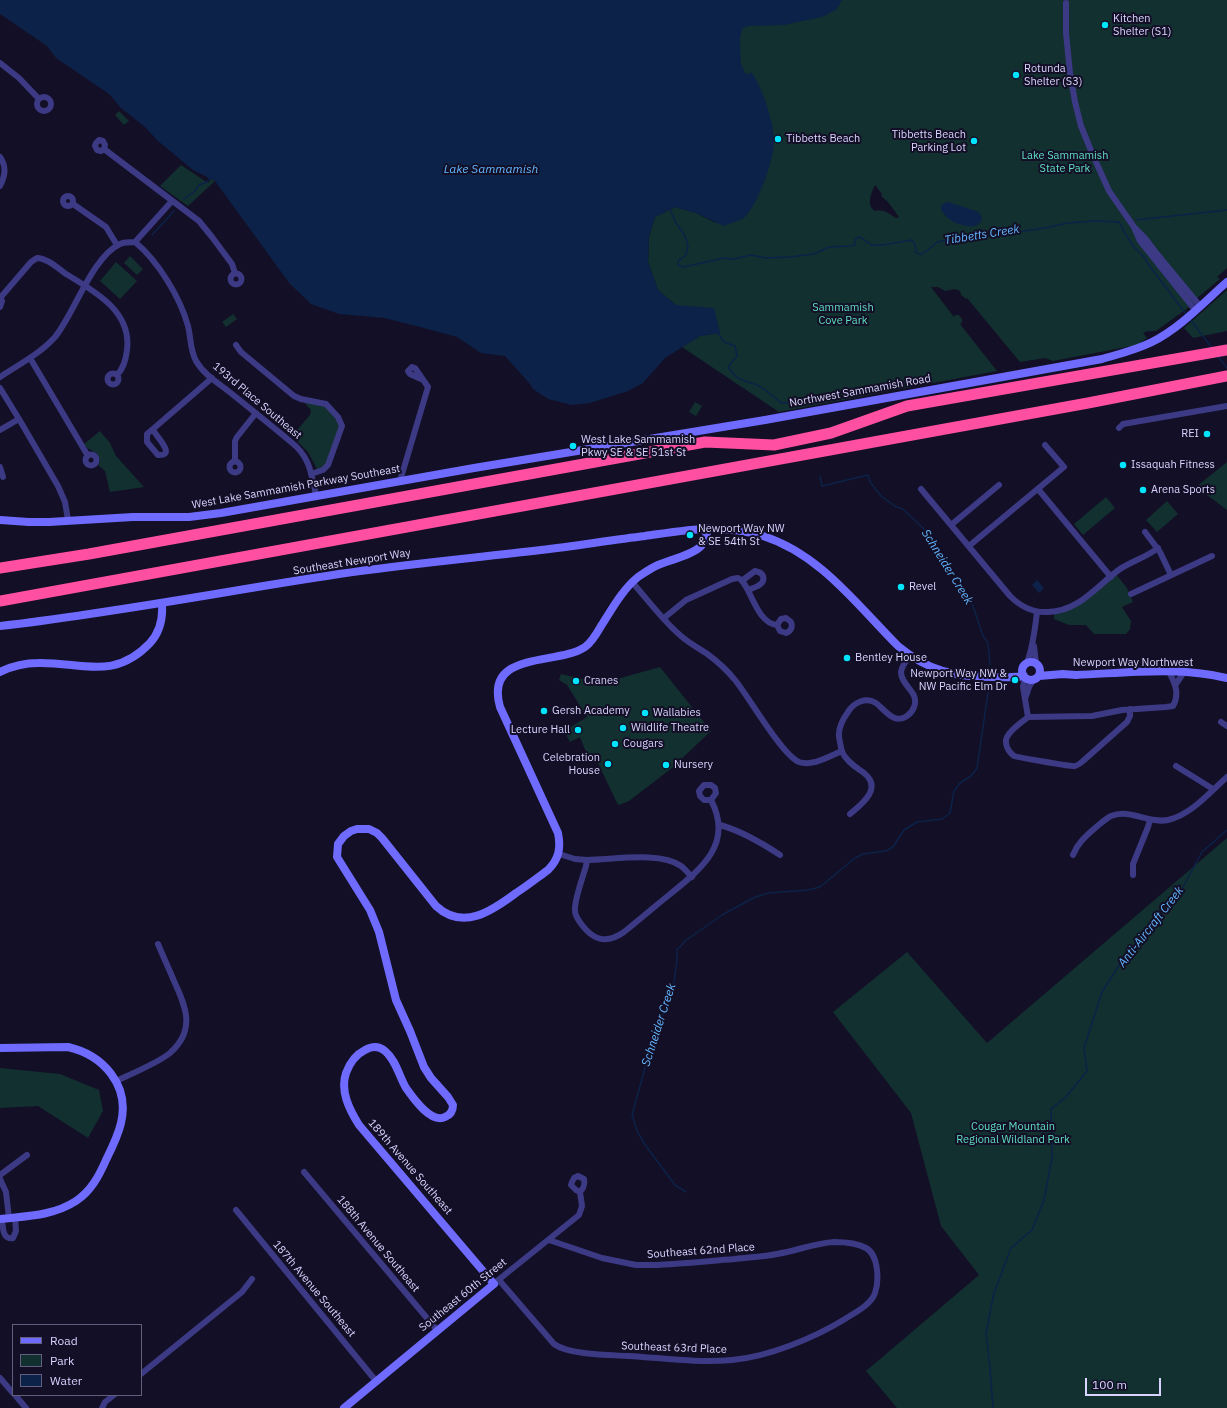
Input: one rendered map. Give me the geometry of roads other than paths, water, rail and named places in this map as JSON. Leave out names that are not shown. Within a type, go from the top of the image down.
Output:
[{"type":"highway","points":[[0,568],[89,554],[705,442],[774,445],[831,433],[907,406],[1220,351]]},
{"type":"highway","points":[[0,601],[1088,403],[1139,392],[1226,378]]},
{"type":"street","points":[[1066,3],[1068,57],[1075,102],[1081,126],[1092,153],[1109,191],[1134,227],[1140,241],[1195,310]]},
{"type":"street","points":[[0,63],[19,78],[39,99]]},
{"type":"street","points":[[104,149],[172,201],[192,214],[206,228],[232,264],[235,273]]},
{"type":"street","points":[[0,157],[4,165],[5,172],[0,186]]},
{"type":"street","points":[[0,376],[30,358],[55,336],[104,257],[117,245],[135,242],[172,201]]},
{"type":"street","points":[[72,204],[106,227],[117,245]]},
{"type":"street","name":"193rd Place Southeast","points":[[135,242],[150,257],[168,281],[185,316],[194,355],[201,367],[212,378],[299,449],[307,460],[312,474],[316,495]]},
{"type":"street","points":[[0,307],[2,301],[0,298],[30,262],[37,258],[44,260],[85,286],[111,305],[120,317],[128,337],[127,356],[117,375]]},
{"type":"street","name":"Northwest Sammamish Road","points":[[474,468],[765,420],[1102,359],[1143,346],[1164,335],[1184,320],[1227,282]]},
{"type":"street","points":[[236,345],[241,352],[294,396],[301,400],[323,403],[340,420],[342,426],[328,465],[323,470],[312,474]]},
{"type":"street","points":[[30,358],[88,456]]},
{"type":"street","points":[[152,428],[212,378]]},
{"type":"street","points":[[400,481],[427,392],[428,387],[421,378]]},
{"type":"street","points":[[0,388],[58,486],[65,502],[68,520]]},
{"type":"street","points":[[1119,428],[1123,424],[1227,406]]},
{"type":"street","points":[[235,461],[235,441],[256,414]]},
{"type":"street","points":[[0,430],[19,419]]},
{"type":"street","points":[[969,546],[1064,467],[1045,445]]},
{"type":"street","points":[[0,467],[3,477]]},
{"type":"street","name":"West Lake Sammamish Parkway Southeast","points":[[0,520],[29,522],[133,517],[202,516],[474,468]]},
{"type":"street","points":[[951,525],[999,485]]},
{"type":"street","points":[[922,489],[1014,600],[1037,612],[1054,612],[1069,608],[1082,601],[1128,564],[1150,554],[1158,548]]},
{"type":"street","points":[[1038,489],[1110,577]]},
{"type":"street","points":[[692,877],[680,865],[660,858],[587,860],[575,859],[559,854],[560,847],[558,833],[500,707],[498,700],[498,686],[503,676],[508,671],[519,665],[530,661],[569,655],[586,646],[594,638],[615,603],[632,582],[648,570],[698,548],[704,541],[708,528],[732,529],[765,537],[779,542],[804,557],[829,575],[888,636],[910,656],[922,663],[946,673],[967,676],[1002,677],[1014,672],[1025,671]]},
{"type":"street","name":"Southeast Newport Way","points":[[0,626],[162,604],[339,574],[427,562],[542,550],[708,528]]},
{"type":"street","points":[[1145,532],[1158,548],[1171,575]]},
{"type":"street","points":[[1131,594],[1212,556]]},
{"type":"street","points":[[743,580],[755,572],[759,572],[763,575],[764,580],[762,584],[748,590]]},
{"type":"street","points":[[664,618],[679,605],[692,597],[732,579],[738,578],[743,580],[763,616],[773,625],[777,625]]},
{"type":"street","points":[[632,582],[682,637],[708,654],[725,669],[735,680],[783,748],[794,759],[806,764],[842,751]]},
{"type":"street","points":[[0,672],[15,666],[30,663],[98,667],[115,665],[124,662],[131,659],[146,647],[157,633],[162,619],[162,604]]},
{"type":"street","points":[[1028,718],[1023,687],[1025,671],[1034,639],[1037,612]]},
{"type":"street","points":[[1025,699],[1029,688],[1040,670],[1034,639]]},
{"type":"street","points":[[850,814],[865,802],[871,788],[870,782],[864,774],[851,764],[842,751],[839,737],[841,725],[849,709],[859,701],[863,700],[878,704],[885,712],[896,718],[905,717],[911,712],[914,708],[916,699],[912,690],[904,681],[901,671],[910,656]]},
{"type":"street","points":[[1036,677],[1028,679],[1025,671],[1030,662],[1038,665]]},
{"type":"street","name":"Newport Way Northwest","points":[[1038,665],[1063,674]]},
{"type":"street","points":[[1130,709],[1130,716],[1127,722],[1083,761],[1075,766],[1067,766],[1014,756],[1008,750],[1006,743],[1007,736],[1028,718],[1092,716],[1130,709],[1173,706],[1176,700],[1176,684],[1169,672]]},
{"type":"street","points":[[1176,684],[1184,672]]},
{"type":"street","name":"Newport Way Northwest","points":[[1036,677],[1063,674],[1184,672],[1227,678]]},
{"type":"street","points":[[1176,766],[1213,789]]},
{"type":"street","points":[[1073,855],[1076,848],[1085,837],[1110,817],[1120,813],[1134,815],[1150,820],[1168,820],[1177,817],[1191,809],[1227,777]]},
{"type":"street","points":[[587,860],[575,905],[575,912],[583,926],[592,936],[608,940],[619,936],[692,877],[707,861],[718,836],[720,825],[719,817],[711,800]]},
{"type":"street","points":[[1133,875],[1133,864],[1150,820]]},
{"type":"street","points":[[720,825],[729,827],[780,855]]},
{"type":"street","name":"189th Avenue Southeast","points":[[559,854],[553,865],[548,870],[502,903],[474,917],[458,917],[440,910],[378,833],[373,830],[357,829],[347,834],[338,844],[337,857],[370,910],[379,932],[396,1000],[424,1067],[431,1078],[452,1102],[453,1109],[446,1117],[438,1119],[434,1118],[424,1110],[406,1087],[393,1062],[385,1051],[377,1047],[372,1047],[358,1054],[354,1058],[344,1081],[346,1099],[353,1116],[358,1125],[497,1282],[554,1344],[563,1350]]},
{"type":"street","points":[[116,1081],[170,1052],[182,1038],[185,1030],[187,1020],[185,1007],[158,944]]},
{"type":"street","points":[[0,1048],[60,1046],[77,1049],[98,1060],[111,1073],[116,1081],[122,1101],[122,1121],[119,1134],[95,1183],[78,1200],[63,1208],[42,1214],[7,1218],[6,1192],[0,1179]]},
{"type":"street","points":[[0,1175],[27,1156]]},
{"type":"street","name":"188th Avenue Southeast","points":[[304,1172],[437,1330]]},
{"type":"street","name":"Southeast 60th Street","points":[[344,1408],[437,1330],[579,1215],[582,1206],[580,1192]]},
{"type":"street","name":"187th Avenue Southeast","points":[[236,1210],[376,1381]]},
{"type":"street","name":"Southeast 62nd Place","points":[[549,1240],[602,1258],[636,1265],[653,1265],[777,1254],[826,1243],[846,1242],[856,1245]]},
{"type":"street","name":"Southeast 63rd Place","points":[[563,1350],[605,1355],[693,1361],[731,1360],[754,1357],[773,1351],[836,1325],[872,1299],[876,1288],[876,1263],[869,1250],[856,1245]]},
{"type":"street","points":[[142,1373],[242,1292],[252,1279]]},
{"type":"street","points":[[0,1378],[12,1392]]},
{"type":"street","points":[[16,1396],[26,1408]]},
{"type":"street","points":[[102,1408],[105,1402],[113,1396]]},
{"type":"water","name":"Lake Sammamish","points":[[0,0],[842,0],[836,10],[822,17],[784,25],[748,26],[742,29],[740,39],[741,64],[746,74],[752,73],[760,87],[770,116],[774,135],[773,150],[768,170],[760,192],[751,210],[746,216],[738,221],[724,226],[696,213],[675,207],[655,217],[649,237],[648,262],[658,290],[676,305],[714,308],[720,333],[700,336],[665,358],[643,383],[628,391],[590,403],[572,405],[548,399],[533,389],[505,356],[481,353],[457,337],[384,318],[339,314],[311,304],[290,284],[215,181],[193,170],[158,141],[145,127],[121,108],[109,94],[56,58],[47,46],[0,14]]},
{"type":"water","points":[[948,202],[979,212],[982,218],[981,222],[974,226],[965,226],[952,221],[945,216],[941,209],[941,206],[944,203]]},
{"type":"water","points":[[1037,580],[1044,588],[1039,593],[1032,585]]},
{"type":"waterway","points":[[184,199],[194,192],[199,185],[207,182],[210,177]]},
{"type":"waterway","name":"Tibbetts Creek","points":[[670,209],[675,221],[685,236],[688,246],[686,255],[678,261],[678,265],[683,267],[724,258],[734,259],[751,255],[766,258],[814,254],[829,247],[855,245],[855,240],[858,237],[872,245],[885,245],[911,240],[915,244],[916,252],[918,254],[922,254],[937,242],[948,240],[989,236],[1068,223],[1095,221],[1119,222],[1133,246],[1144,257],[1186,314]]},
{"type":"waterway","points":[[1136,220],[1227,210]]},
{"type":"waterway","points":[[152,235],[174,211]]},
{"type":"waterway","name":"Tibbetts Creek","points":[[1190,319],[1212,348]]},
{"type":"waterway","name":"Schneider Creek","points":[[717,332],[724,342],[735,346],[737,356],[728,367],[735,376],[762,388],[782,403],[807,402]]},
{"type":"waterway","name":"Tibbetts Creek","points":[[1217,355],[1227,368]]},
{"type":"waterway","name":"Schneider Creek","points":[[820,476],[822,486],[868,475],[870,482],[881,496],[896,507],[903,509],[924,529],[929,541],[938,555],[954,575],[972,603],[983,636],[988,643],[990,665]]},
{"type":"waterway","name":"Schneider Creek","points":[[686,1192],[675,1185],[646,1146],[638,1133],[632,1115],[648,1057],[669,995],[673,990],[677,949],[685,941],[722,915],[753,898],[768,893],[808,890],[820,887],[855,858],[863,854],[886,851],[893,847],[904,830],[917,822],[942,819],[950,813],[954,791],[960,783],[971,776],[977,768],[988,693]]},
{"type":"waterway","name":"Anti-Aircraft Creek","points":[[993,1408],[986,1333],[994,1293],[1011,1248],[1032,1230],[1044,1200],[1052,1157],[1051,1109],[1066,1097],[1087,1071],[1084,1048],[1102,992],[1127,953],[1178,896],[1202,852],[1227,830]]},
{"type":"place","name":"Kitchen Shelter (S1)","points":[[1105,25]]},
{"type":"place","name":"Rotunda Shelter (S3)","points":[[1016,75]]},
{"type":"place","name":"Tibbetts Beach","points":[[778,139]]},
{"type":"place","name":"Tibbetts Beach Parking Lot","points":[[974,141]]},
{"type":"place","name":"REI","points":[[1207,434]]},
{"type":"place","name":"West Lake Sammamish Pkwy SE & SE 51st St","points":[[573,446]]},
{"type":"place","name":"Issaquah Fitness","points":[[1123,465]]},
{"type":"place","name":"Arena Sports","points":[[1143,490]]},
{"type":"place","name":"Newport Way NW & SE 54th St","points":[[690,535]]},
{"type":"place","name":"Revel","points":[[901,587]]},
{"type":"place","name":"Bentley House","points":[[847,658]]},
{"type":"place","name":"Newport Way NW & NW Pacific Elm Dr","points":[[1015,680]]},
{"type":"place","name":"Cranes","points":[[576,681]]},
{"type":"place","name":"Gersh Academy","points":[[544,711]]},
{"type":"place","name":"Wallabies","points":[[645,713]]},
{"type":"place","name":"Wildlife Theatre","points":[[623,728]]},
{"type":"place","name":"Lecture Hall","points":[[578,730]]},
{"type":"place","name":"Cougars","points":[[615,744]]},
{"type":"place","name":"Celebration House","points":[[608,764]]},
{"type":"place","name":"Nursery","points":[[666,765]]},
{"type":"park label","name":"Lake Sammamish State Park","points":[[1065,162]]},
{"type":"park label","name":"Sammamish Cove Park","points":[[843,314]]},
{"type":"park label","name":"Cougar Mountain Regional Wildland Park","points":[[1013,1133]]}]
